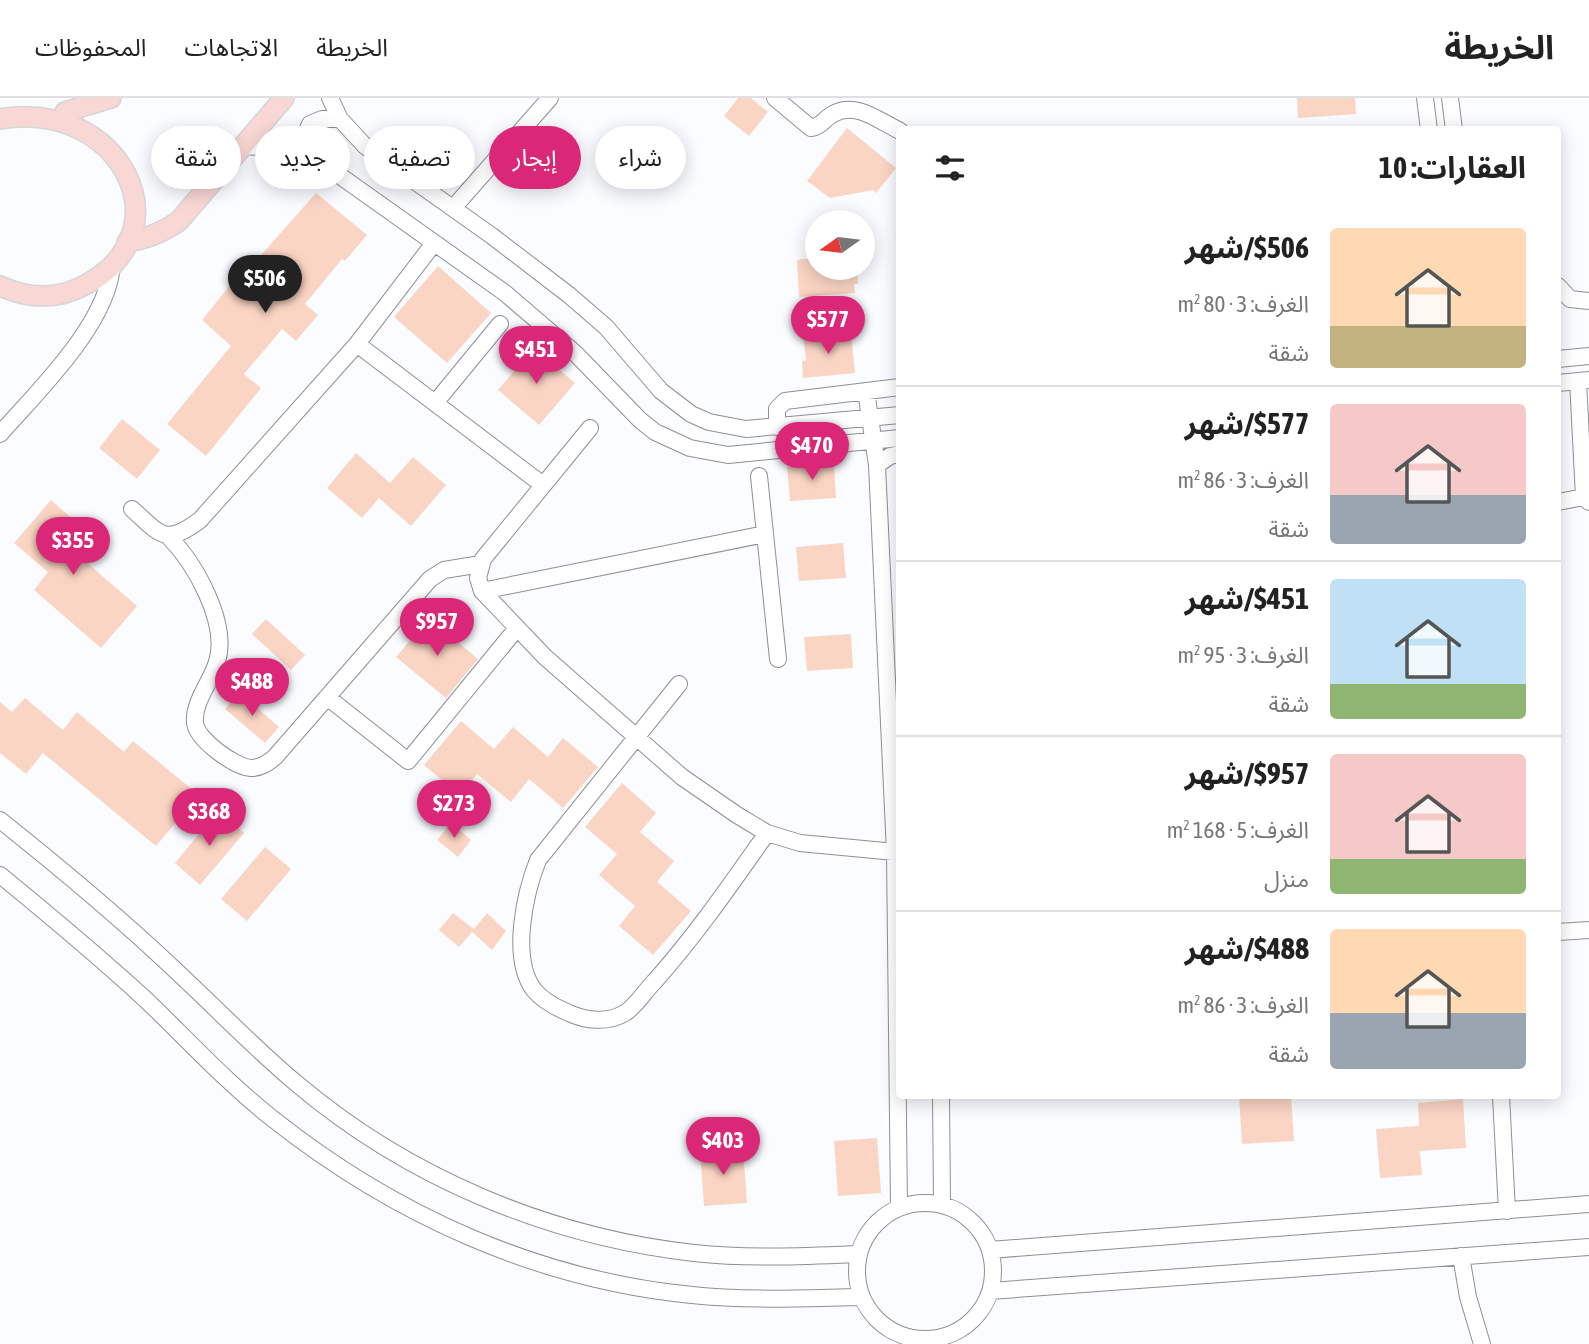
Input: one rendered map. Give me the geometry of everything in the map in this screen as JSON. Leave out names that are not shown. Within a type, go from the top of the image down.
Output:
[{"type":"main road","points":[[0,286],[36,296],[57,295],[78,289],[96,279],[112,264],[127,242],[134,220],[135,196],[130,173],[120,152],[106,134],[87,120],[60,111],[37,98]]},
{"type":"main road","points":[[0,119],[27,110],[60,111],[111,98]]},
{"type":"main road","points":[[127,242],[163,232],[179,221],[284,98]]},
{"type":"street","points":[[330,98],[340,118],[365,146],[532,264],[606,327],[661,391],[700,418],[746,429],[896,415]]},
{"type":"street","points":[[453,208],[550,98]]},
{"type":"street","points":[[775,98],[811,128],[817,127],[829,116],[849,109],[859,110],[896,129]]},
{"type":"street","points":[[1425,98],[1428,126]]},
{"type":"street","points":[[1450,98],[1454,126]]},
{"type":"street","points":[[309,126],[322,119],[340,118]]},
{"type":"street","points":[[242,146],[255,147]]},
{"type":"street","points":[[350,183],[505,293],[541,322],[600,377],[640,420],[672,441],[708,453],[728,455],[896,438]]},
{"type":"street","points":[[168,536],[184,532],[200,520],[357,344],[434,243]]},
{"type":"street","points":[[0,434],[80,340],[112,278],[112,264]]},
{"type":"street","points":[[1561,289],[1570,299],[1589,301]]},
{"type":"street","points":[[435,403],[500,324]]},
{"type":"street","points":[[357,344],[543,485]]},
{"type":"street","points":[[1561,359],[1589,356]]},
{"type":"street","points":[[1561,383],[1583,381],[1586,499],[1561,502]]},
{"type":"street","points":[[777,426],[777,409],[783,402],[896,387]]},
{"type":"street","points":[[866,391],[877,465],[895,852],[896,941]]},
{"type":"street","points":[[590,428],[481,564],[478,578],[482,591],[545,657],[637,738],[682,777],[737,815],[767,833],[800,843],[895,852]]},
{"type":"street","points":[[877,465],[896,455]]},
{"type":"street","points":[[759,477],[778,659]]},
{"type":"street","points":[[132,509],[180,548],[211,604],[217,633],[218,660],[196,713],[195,725],[199,733],[234,764],[254,768],[275,757],[430,579],[444,570],[481,564]]},
{"type":"street","points":[[482,591],[765,534]]},
{"type":"street","points":[[327,697],[408,761],[517,628]]},
{"type":"street","points":[[680,684],[538,860],[528,886],[522,948],[530,982],[541,998],[582,1019],[605,1020],[626,1013],[689,944],[767,833]]},
{"type":"street","points":[[0,820],[88,892],[297,1084],[347,1122],[400,1156],[455,1185],[513,1210],[572,1229],[633,1244],[695,1253],[757,1257],[858,1254]]},
{"type":"street","points":[[0,875],[142,997],[270,1117],[323,1157],[379,1193],[437,1224],[498,1250],[625,1285],[690,1295],[756,1300],[861,1297]]},
{"type":"street","points":[[1561,932],[1589,930]]},
{"type":"street","points":[[898,1099],[899,1207]]},
{"type":"street","points":[[941,1099],[942,1204]]},
{"type":"street","points":[[1502,1099],[1507,1211]]},
{"type":"street","points":[[919,1202],[942,1204],[962,1213],[979,1229],[990,1250],[993,1263],[990,1291],[981,1310],[950,1339],[910,1341],[890,1330],[873,1315],[861,1297],[856,1276],[858,1254],[866,1234],[880,1218],[899,1207],[919,1202]]},
{"type":"street","points":[[990,1250],[1589,1204]]},
{"type":"street","points":[[990,1291],[1589,1247]]},
{"type":"street","points":[[1461,1256],[1468,1297],[1482,1344]]},
{"type":"building","points":[[738,98],[751,98],[768,112],[749,136],[724,116]]},
{"type":"building","points":[[1297,98],[1355,98],[1356,114],[1298,118]]},
{"type":"building","points":[[847,128],[896,168],[876,193],[873,190],[830,198],[807,181]]},
{"type":"building","points":[[316,193],[367,235],[345,261],[342,259],[305,304],[318,315],[296,341],[282,329],[244,374],[261,388],[206,456],[167,424],[231,346],[202,320],[251,259],[255,262]]},
{"type":"building","points":[[805,259],[805,280],[858,280],[858,284],[854,284],[855,293],[799,297],[797,261]]},
{"type":"building","points":[[438,266],[491,313],[447,363],[394,317]]},
{"type":"building","points":[[851,334],[855,373],[803,378],[802,361],[806,360],[803,336]]},
{"type":"building","points":[[534,348],[575,383],[539,425],[498,390]]},
{"type":"building","points":[[122,419],[160,450],[137,479],[99,448]]},
{"type":"building","points":[[356,453],[390,483],[413,457],[446,485],[411,526],[379,498],[362,518],[327,488]]},
{"type":"building","points":[[834,464],[836,498],[790,501],[787,467]]},
{"type":"building","points":[[51,500],[85,530],[70,548],[137,606],[101,648],[34,590],[48,572],[14,543]]},
{"type":"building","points":[[843,543],[846,578],[799,581],[796,547]]},
{"type":"building","points":[[429,618],[478,659],[446,698],[396,657]]},
{"type":"building","points":[[266,619],[305,655],[291,670],[252,634]]},
{"type":"building","points":[[851,634],[853,668],[807,671],[804,637]]},
{"type":"building","points":[[239,692],[279,727],[265,743],[225,709]]},
{"type":"building","points":[[25,698],[63,730],[77,712],[124,752],[133,741],[199,795],[156,846],[43,753],[26,774],[0,753],[0,702],[12,712]]},
{"type":"building","points":[[461,721],[494,749],[513,727],[548,757],[563,738],[598,767],[563,808],[529,779],[511,802],[477,774],[460,795],[424,765]]},
{"type":"building","points":[[622,783],[656,813],[640,832],[674,861],[657,882],[691,911],[653,955],[619,926],[635,906],[599,875],[617,854],[585,827]]},
{"type":"building","points":[[218,811],[244,833],[200,885],[175,863]]},
{"type":"building","points":[[451,823],[471,840],[458,857],[437,840]]},
{"type":"building","points":[[265,847],[291,869],[247,921],[221,899]]},
{"type":"building","points":[[453,913],[474,929],[487,913],[506,931],[492,950],[472,932],[459,947],[439,930]]},
{"type":"building","points":[[1239,1099],[1291,1099],[1294,1141],[1242,1144]]},
{"type":"building","points":[[1463,1099],[1466,1148],[1420,1151],[1422,1175],[1380,1178],[1376,1129],[1419,1126],[1418,1103]]},
{"type":"building","points":[[877,1138],[881,1193],[838,1196],[834,1141]]},
{"type":"building","points":[[743,1148],[747,1203],[704,1206],[700,1151]]}]
